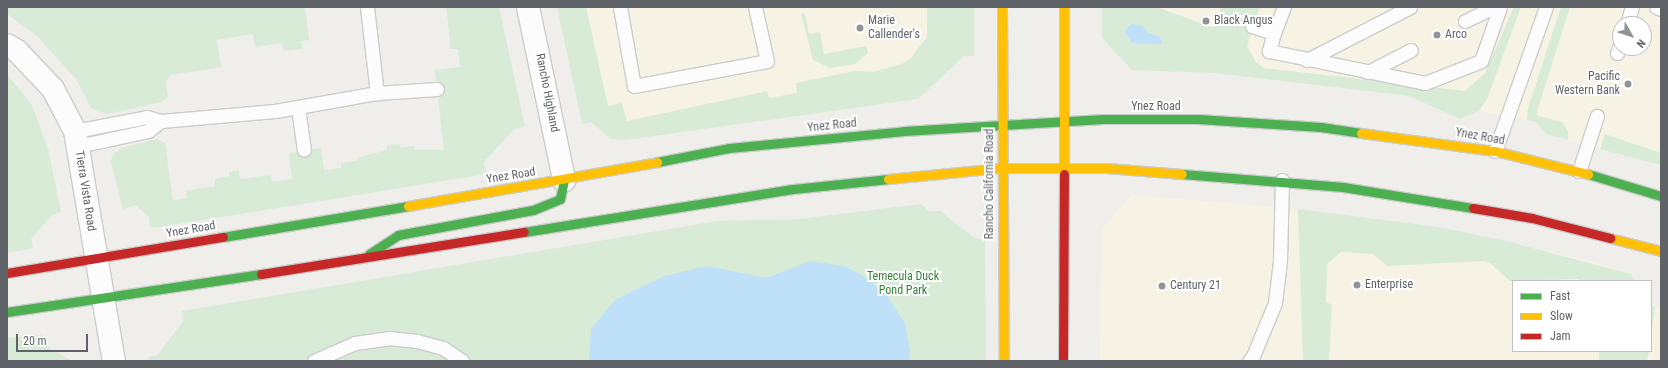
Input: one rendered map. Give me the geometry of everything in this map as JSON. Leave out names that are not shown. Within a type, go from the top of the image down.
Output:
[{"type":"main road","name":"Rancho California Road","points":[[1002,7],[1001,168],[1004,361]]},
{"type":"main road","points":[[1062,361],[1064,7]]},
{"type":"main road","name":"Ynez Road","points":[[7,273],[96,259],[292,224],[564,180],[729,148],[904,131],[1103,119],[1198,119],[1321,127],[1495,151],[1579,171],[1661,196]]},
{"type":"main road","points":[[7,312],[103,299],[793,189],[1001,168],[1063,167],[1282,180],[1417,197],[1524,217],[1661,251]]},
{"type":"main road","points":[[362,258],[398,235],[533,210],[560,199],[564,180]]},
{"type":"street","name":"Rancho Highland","points":[[528,7],[564,180]]},
{"type":"street","name":"Tierra Vista Road","points":[[7,45],[17,51],[52,89],[77,138],[114,361]]},
{"type":"lane","points":[[368,7],[377,93]]},
{"type":"lane","points":[[620,7],[634,86],[767,61],[755,7]]},
{"type":"lane","points":[[1284,7],[1269,51],[1425,83],[1481,61],[1500,7]]},
{"type":"lane","points":[[1307,60],[1410,7]]},
{"type":"lane","points":[[1465,22],[1494,7]]},
{"type":"lane","points":[[1495,151],[1546,7]]},
{"type":"lane","points":[[1656,7],[1661,9]]},
{"type":"lane","points":[[1252,26],[1274,33]]},
{"type":"lane","points":[[1368,72],[1411,50]]},
{"type":"lane","points":[[77,138],[148,131],[161,121],[298,108],[377,93],[437,89]]},
{"type":"lane","points":[[298,108],[304,150]]},
{"type":"lane","points":[[1579,171],[1597,116]]},
{"type":"lane","points":[[1249,361],[1256,350],[1275,303],[1280,261],[1282,180]]},
{"type":"lane","points":[[314,361],[355,343],[389,338],[417,341],[443,348],[462,361]]},
{"type":"shaded area","points":[[557,7],[974,7],[974,56],[964,56],[918,99],[626,140],[611,139],[591,122],[582,124]]},
{"type":"shaded area","points":[[1102,7],[1661,7],[1661,165],[1546,134],[1536,122],[1480,111],[1460,119],[1409,96],[1214,73],[1132,70],[1102,38]]},
{"type":"shaded area","points":[[1132,195],[1298,209],[1439,227],[1590,261],[1631,274],[1634,280],[1512,280],[1512,352],[1652,352],[1652,306],[1661,308],[1661,361],[1100,361],[1102,228]]},
{"type":"green space","points":[[7,7],[305,7],[309,40],[301,41],[302,49],[284,51],[282,43],[255,47],[253,34],[217,40],[221,67],[171,75],[165,82],[168,96],[162,102],[107,114],[91,108],[76,79],[37,36],[7,14]]},
{"type":"green space","points":[[446,7],[499,7],[525,127],[514,129],[484,162],[487,174],[160,227],[150,227],[149,217],[135,205],[123,209],[111,162],[112,156],[121,148],[157,139],[165,143],[173,200],[187,198],[186,191],[215,186],[215,179],[229,176],[229,172],[239,170],[240,179],[271,175],[272,182],[292,179],[289,153],[321,148],[324,170],[341,168],[341,163],[358,161],[357,158],[387,150],[387,145],[400,144],[400,148],[414,146],[414,150],[444,150],[435,70],[460,67],[458,49],[451,49]]},
{"type":"green space","points":[[557,7],[586,7],[608,106],[622,103],[627,121],[767,91],[769,98],[797,93],[796,83],[855,71],[873,72],[902,64],[910,59],[927,37],[927,7],[974,7],[974,56],[964,56],[918,99],[626,140],[611,139],[591,122],[582,124]]},
{"type":"green space","points":[[1102,7],[1157,7],[1214,28],[1221,7],[1260,7],[1247,46],[1256,62],[1264,68],[1465,91],[1485,73],[1514,7],[1521,7],[1487,99],[1479,111],[1460,119],[1409,96],[1214,73],[1132,70],[1102,38]]},
{"type":"green space","points":[[1561,7],[1570,7],[1536,115],[1562,122],[1568,131],[1568,140],[1546,134],[1536,122],[1527,120],[1528,108]]},
{"type":"green space","points":[[805,13],[809,34],[820,32],[824,54],[866,46],[868,53],[855,64],[830,68],[813,60],[801,14]]},
{"type":"green space","points":[[7,74],[32,105],[48,148],[61,212],[52,215],[31,239],[33,248],[7,253]]},
{"type":"green space","points":[[1605,134],[1661,153],[1661,165],[1600,149]]},
{"type":"green space","name":"Temecula Duck Pond Park","points":[[921,204],[929,211],[940,211],[973,237],[985,240],[986,361],[149,361],[148,357],[158,355],[183,321],[182,311],[717,221],[800,219]]},
{"type":"green space","points":[[1298,209],[1439,227],[1506,241],[1631,274],[1634,280],[1578,279],[1510,281],[1490,263],[1483,261],[1387,266],[1373,254],[1341,252],[1327,264],[1326,303],[1332,304],[1329,361],[1303,361]]},
{"type":"green space","points":[[1652,306],[1655,307],[1652,330]]},
{"type":"green space","points":[[42,335],[44,345],[72,361],[7,361],[7,338]]},
{"type":"green space","points":[[1599,352],[1649,352],[1647,361],[1599,360]]},
{"type":"water","points":[[1131,24],[1141,25],[1149,33],[1160,37],[1162,44],[1132,43],[1124,31]]},
{"type":"water","points":[[810,261],[843,266],[859,273],[885,293],[905,323],[910,352],[909,361],[589,361],[591,329],[615,300],[665,276],[707,266],[766,278]]},
{"type":"traffic: fast","points":[[1002,125],[1103,119],[1198,119],[1321,127],[1361,133]]},
{"type":"traffic: fast","points":[[657,162],[729,148],[904,131],[1002,125]]},
{"type":"traffic: fast","points":[[1182,174],[1343,187],[1473,208]]},
{"type":"traffic: fast","points":[[1588,174],[1661,196]]},
{"type":"traffic: fast","points":[[524,232],[793,189],[888,179]]},
{"type":"traffic: fast","points":[[369,254],[398,235],[533,210],[560,199],[564,180]]},
{"type":"traffic: fast","points":[[223,237],[408,206]]},
{"type":"traffic: fast","points":[[7,312],[261,274]]},
{"type":"traffic: slow","points":[[1002,7],[1004,361]]},
{"type":"traffic: slow","points":[[1064,7],[1064,174]]},
{"type":"traffic: slow","points":[[1361,133],[1495,151],[1588,174]]},
{"type":"traffic: slow","points":[[408,206],[657,162]]},
{"type":"traffic: slow","points":[[888,179],[1001,168]]},
{"type":"traffic: slow","points":[[1001,168],[1106,168],[1182,174]]},
{"type":"traffic: slow","points":[[1610,238],[1661,251]]},
{"type":"traffic: jam","points":[[1063,361],[1064,174]]},
{"type":"traffic: jam","points":[[1473,208],[1532,218],[1610,238]]},
{"type":"traffic: jam","points":[[261,274],[524,232]]},
{"type":"traffic: jam","points":[[7,273],[223,237]]},
{"type":"place","name":"Black Angus","points":[[1206,21]]},
{"type":"place","name":"Marie Callender's","points":[[860,28]]},
{"type":"place","name":"Arco","points":[[1437,35]]},
{"type":"place","name":"Pacific Western Bank","points":[[1628,84]]},
{"type":"place","name":"Enterprise","points":[[1357,285]]},
{"type":"place","name":"Century 21","points":[[1162,286]]}]
